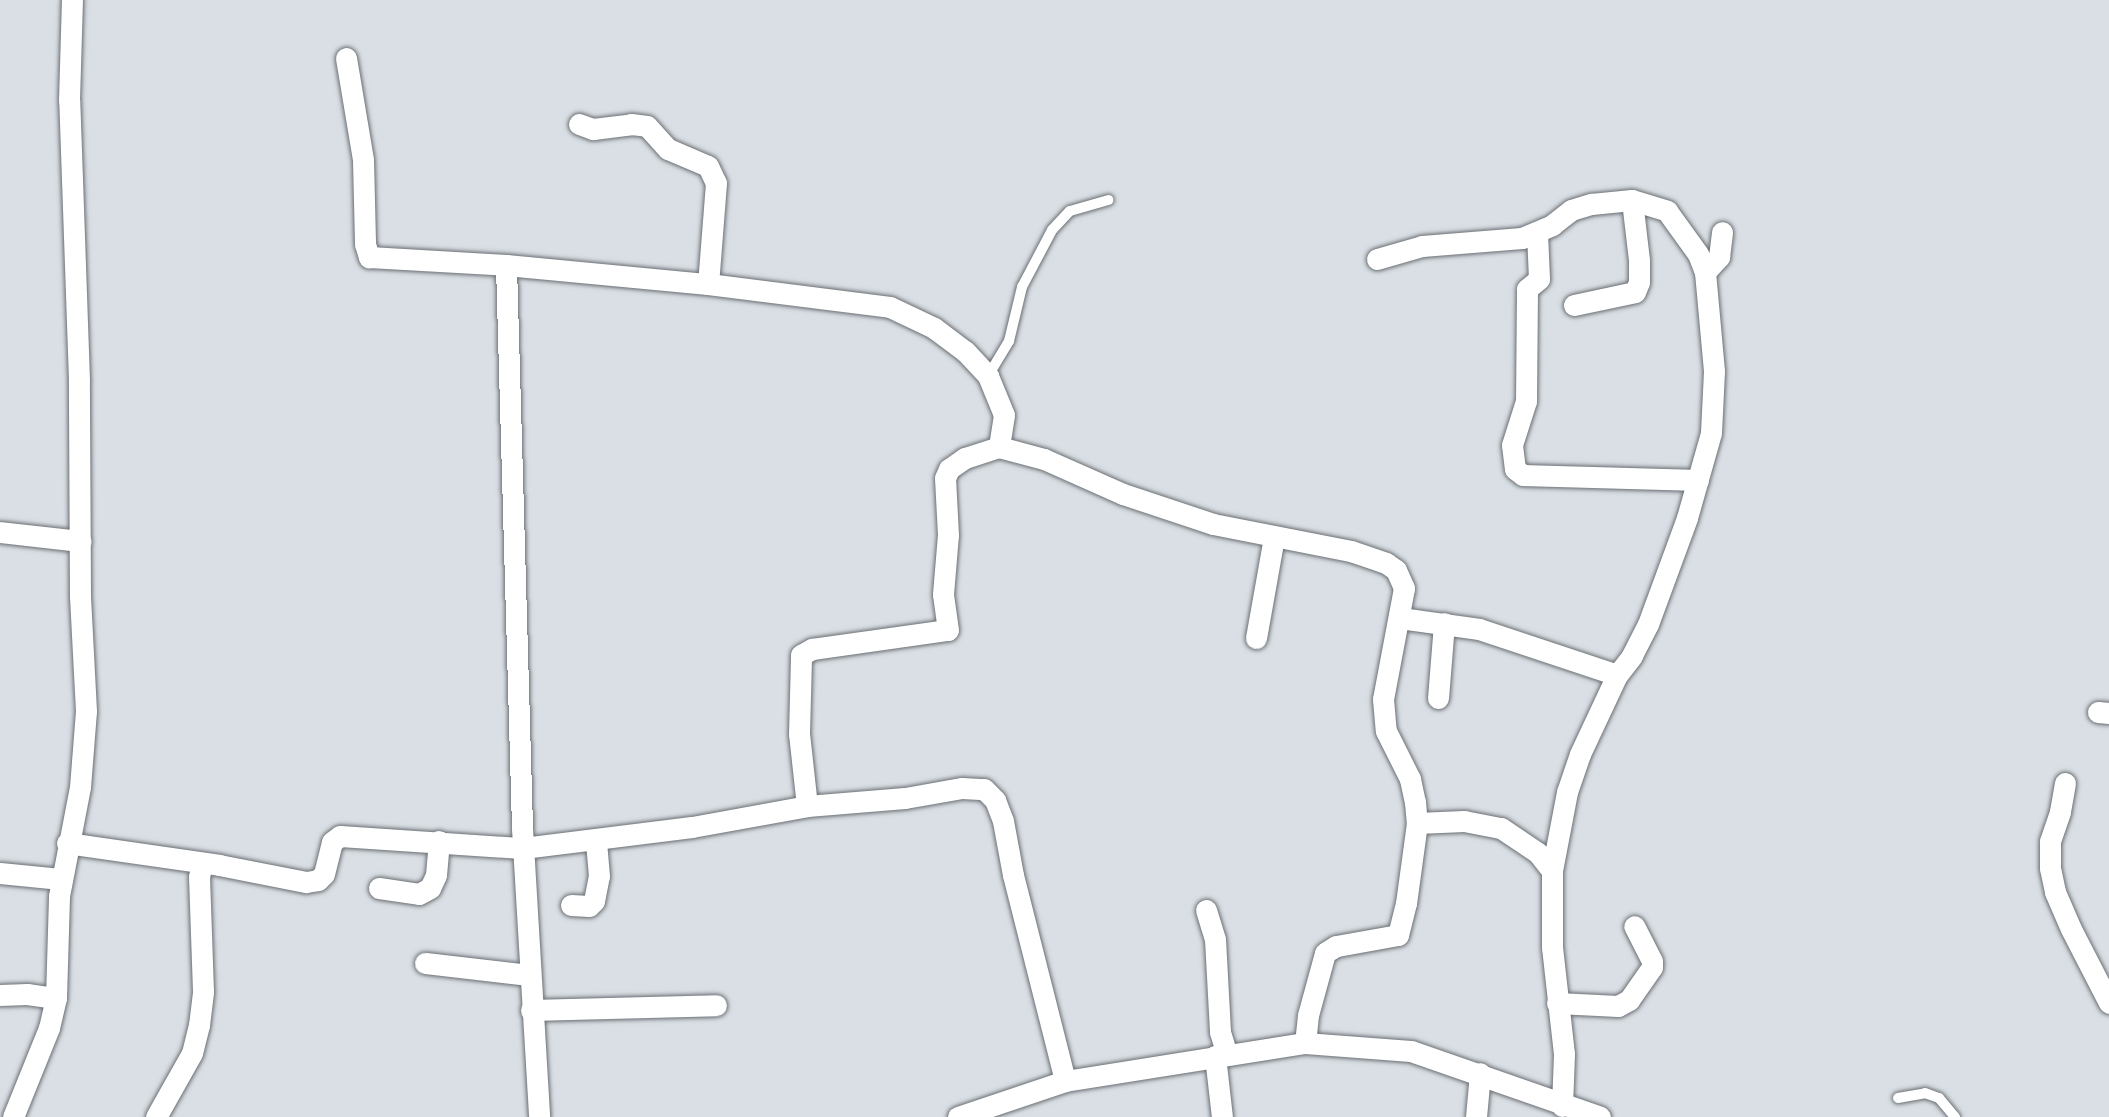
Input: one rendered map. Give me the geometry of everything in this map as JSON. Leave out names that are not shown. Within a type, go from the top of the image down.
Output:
[{"type":"street","points":[[13,1117],[49,1028],[55,998],[61,878],[80,787],[86,711],[80,541],[79,380],[69,100],[72,0]]},
{"type":"street","points":[[346,58],[363,160],[365,244],[369,257],[506,265],[708,284],[890,307],[934,328],[965,351],[988,376],[1004,415],[999,447]]},
{"type":"street","points":[[579,124],[593,129],[631,124],[647,126],[671,151],[708,166],[716,183],[708,284]]},
{"type":"street","points":[[1574,305],[1635,292],[1639,282],[1639,260],[1632,200]]},
{"type":"street","points":[[1377,259],[1422,246],[1522,238],[1537,233],[1571,211],[1591,204],[1632,200],[1667,211],[1698,254],[1705,272],[1715,399],[1711,433],[1688,518],[1647,624],[1632,656],[1617,675],[1580,754],[1567,792],[1552,872],[1551,917],[1557,1003],[1564,1054],[1562,1106]]},
{"type":"street","points":[[1705,272],[1719,257],[1722,232]]},
{"type":"street","points":[[1537,233],[1539,279],[1527,289],[1526,401],[1512,445],[1515,469],[1523,475],[1698,480]]},
{"type":"street","points":[[506,265],[523,848],[538,1117]]},
{"type":"street","points":[[807,806],[799,734],[801,655],[812,649],[948,630],[943,594],[948,535],[946,472],[965,458],[999,447],[1044,458],[1147,503],[1213,524],[1351,551],[1386,564],[1396,570],[1404,588],[1383,698],[1383,716],[1386,730],[1410,779],[1417,822],[1399,934],[1336,946],[1325,953],[1308,1015],[1305,1044]]},
{"type":"street","points":[[0,532],[80,541]]},
{"type":"street","points":[[1256,638],[1274,537]]},
{"type":"street","points":[[1400,618],[1479,629],[1617,675]]},
{"type":"street","points":[[1438,698],[1444,623]]},
{"type":"street","points":[[2066,783],[2060,813],[2050,841],[2050,868],[2066,916],[2109,1003]]},
{"type":"street","points":[[67,843],[306,882],[318,880],[324,874],[332,842],[340,836],[523,848],[692,827],[807,806],[905,798],[962,788],[984,789],[995,800],[1003,821],[1013,875],[1065,1081]]},
{"type":"street","points":[[1417,822],[1464,821],[1501,828],[1538,853],[1552,872]]},
{"type":"street","points":[[571,905],[589,906],[594,901],[599,876],[596,839]]},
{"type":"street","points":[[379,888],[419,894],[430,888],[436,875],[439,841]]},
{"type":"street","points":[[156,1117],[192,1053],[199,1025],[203,991],[199,877],[202,863]]},
{"type":"street","points":[[0,873],[61,878]]},
{"type":"street","points":[[1206,910],[1214,939],[1222,1117]]},
{"type":"street","points":[[1557,1003],[1618,1006],[1629,1000],[1652,967],[1653,961],[1634,926]]},
{"type":"street","points":[[425,963],[529,975]]},
{"type":"street","points":[[0,995],[27,994],[55,998]]},
{"type":"street","points":[[531,1010],[716,1005]]},
{"type":"street","points":[[958,1117],[1065,1081],[1305,1044],[1411,1051],[1480,1073],[1562,1106],[1600,1117]]},
{"type":"street","points":[[1476,1117],[1480,1073]]},
{"type":"lane","points":[[988,376],[1012,334],[1022,287],[1052,230],[1070,211],[1108,200]]},
{"type":"lane","points":[[1898,1098],[1925,1093],[1939,1098],[1955,1117]]}]
